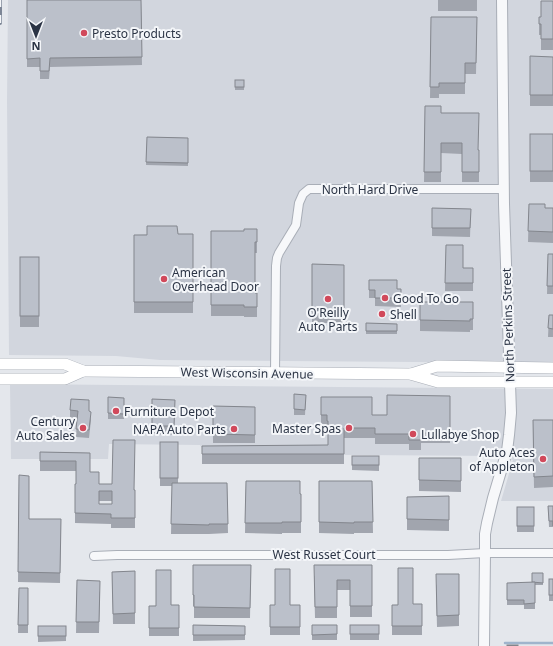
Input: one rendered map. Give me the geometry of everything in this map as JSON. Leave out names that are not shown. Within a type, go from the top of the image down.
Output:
[{"type":"main road","points":[[0,359],[15,364]]},
{"type":"main road","name":"West Wisconsin Avenue","points":[[0,364],[65,364],[83,371],[410,374],[438,382],[553,382]]},
{"type":"main road","name":"West Wisconsin Avenue","points":[[410,374],[437,366],[553,368]]},
{"type":"main road","name":"West Wisconsin Avenue","points":[[0,379],[65,379],[83,371]]},
{"type":"street","name":"North Perkins Street","points":[[484,646],[485,553],[487,523],[505,460],[511,413],[504,188],[502,0]]},
{"type":"street","name":"North Hard Drive","points":[[275,373],[277,258],[296,225],[299,203],[303,194],[309,189],[504,188]]},
{"type":"street","name":"West Russet Court","points":[[94,556],[553,553]]},
{"type":"shaded area","points":[[8,0],[553,0],[553,363],[160,360],[116,356],[9,355],[7,101]]},
{"type":"shaded area","points":[[10,384],[553,389],[553,501],[501,501],[513,460],[500,456],[207,454],[200,445],[109,444],[108,459],[11,459]]},
{"type":"building","name":"Presto Products","points":[[27,0],[141,0],[142,57],[50,58],[49,71],[40,71],[40,58],[27,59]]},
{"type":"building","points":[[541,1],[553,1],[553,39],[541,39],[541,24],[539,24],[539,17],[541,17]]},
{"type":"building","points":[[431,17],[477,17],[476,63],[465,63],[465,83],[439,83],[439,87],[430,87]]},
{"type":"building","points":[[530,56],[553,57],[553,95],[530,95]]},
{"type":"building","points":[[235,80],[244,80],[244,87],[235,87]]},
{"type":"building","points":[[425,106],[441,106],[441,113],[479,113],[479,172],[462,172],[462,143],[441,143],[441,172],[424,172]]},
{"type":"building","points":[[530,134],[553,134],[553,171],[530,171]]},
{"type":"building","points":[[147,137],[188,138],[188,163],[146,162]]},
{"type":"building","points":[[529,204],[545,204],[545,208],[553,208],[553,232],[528,231]]},
{"type":"building","points":[[432,208],[471,209],[470,228],[432,228]]},
{"type":"building","name":"American Overhead Door","points":[[147,226],[177,226],[178,234],[193,234],[193,302],[134,302],[134,235],[147,235]]},
{"type":"building","points":[[244,229],[257,229],[257,242],[255,242],[255,293],[257,293],[257,307],[244,307],[244,305],[211,305],[211,231],[244,231]]},
{"type":"building","points":[[446,245],[463,245],[463,268],[473,268],[473,283],[445,283]]},
{"type":"building","points":[[548,254],[553,254],[553,286],[547,286]]},
{"type":"building","points":[[20,257],[39,257],[39,316],[20,316]]},
{"type":"building","name":"O'Reilly Auto Parts","points":[[312,264],[344,265],[344,312],[312,312]]},
{"type":"building","points":[[369,280],[397,280],[397,289],[401,289],[401,298],[375,298],[375,290],[369,290]]},
{"type":"building","points":[[420,302],[473,302],[473,319],[470,319],[470,321],[420,320]]},
{"type":"building","points":[[549,315],[553,315],[553,329],[548,328]]},
{"type":"building","points":[[366,323],[397,324],[397,331],[366,331]]},
{"type":"building","points":[[294,394],[306,395],[305,410],[294,409]]},
{"type":"building","points":[[387,395],[450,396],[450,433],[421,433],[421,440],[409,440],[409,434],[375,434],[375,428],[344,428],[344,454],[202,454],[202,446],[328,445],[328,421],[327,415],[321,415],[321,397],[372,397],[372,415],[387,415]]},
{"type":"building","name":"Furniture Depot","points":[[108,397],[124,398],[124,414],[108,413]]},
{"type":"building","name":"Century Auto Sales","points":[[71,399],[89,400],[89,411],[91,412],[89,430],[76,429],[78,411],[70,410]]},
{"type":"building","points":[[152,399],[175,400],[174,426],[152,426]]},
{"type":"building","name":"NAPA Auto Parts","points":[[213,406],[255,407],[255,435],[213,434]]},
{"type":"building","name":"Auto Aces of Appleton","points":[[533,420],[553,420],[553,476],[534,477]]},
{"type":"building","points":[[113,440],[135,440],[135,518],[111,518],[111,514],[75,513],[76,461],[40,461],[40,452],[90,453],[90,472],[99,472],[99,484],[112,484]],"holes":[[[99,491],[112,491],[112,504],[99,504]]]},
{"type":"building","points":[[160,442],[178,442],[178,478],[160,478]]},
{"type":"building","points":[[352,456],[379,456],[379,465],[352,465]]},
{"type":"building","points":[[419,458],[461,458],[461,481],[419,480]]},
{"type":"building","points":[[19,475],[29,476],[29,519],[61,519],[60,573],[18,572]]},
{"type":"building","points":[[246,481],[300,481],[301,522],[245,523]]},
{"type":"building","points":[[319,481],[372,481],[373,522],[319,522]]},
{"type":"building","points":[[172,483],[227,483],[228,524],[171,524]]},
{"type":"building","points":[[449,496],[449,520],[407,519],[407,497]]},
{"type":"building","points":[[548,506],[553,506],[553,521],[549,521]]},
{"type":"building","points":[[517,507],[534,507],[534,526],[517,526]]},
{"type":"building","points":[[193,565],[251,565],[250,608],[194,607]]},
{"type":"building","points":[[314,565],[372,565],[372,606],[350,606],[350,580],[337,580],[337,607],[315,607]]},
{"type":"building","points":[[398,568],[413,568],[413,604],[422,604],[422,626],[392,626],[392,605],[398,605]]},
{"type":"building","points":[[275,569],[290,569],[290,605],[300,605],[300,627],[270,627],[270,605],[275,605]]},
{"type":"building","points":[[156,570],[171,570],[171,605],[179,605],[179,628],[149,628],[149,606],[156,606]]},
{"type":"building","points":[[135,571],[135,613],[113,614],[112,572]]},
{"type":"building","points":[[532,573],[543,573],[543,583],[532,582]]},
{"type":"building","points":[[436,574],[459,574],[459,615],[437,616]]},
{"type":"building","points":[[549,579],[553,579],[553,595],[549,595]]},
{"type":"building","points":[[77,580],[100,581],[99,622],[76,622]]},
{"type":"building","points":[[535,582],[535,603],[524,604],[524,600],[507,600],[507,583]]},
{"type":"building","points":[[19,588],[28,588],[28,625],[18,625]]},
{"type":"building","points":[[193,625],[245,626],[245,635],[193,635]]},
{"type":"building","points":[[312,625],[337,625],[337,634],[312,635]]},
{"type":"building","points":[[350,625],[379,625],[379,634],[350,634]]},
{"type":"building","points":[[38,626],[66,626],[66,636],[38,636]]},
{"type":"building","points":[[518,645],[518,646],[507,646]]},
{"type":"waterway","points":[[505,643],[553,643]]},
{"type":"railway","points":[[0,0],[0,23]]},
{"type":"place","name":"Presto Products","points":[[84,33]]},
{"type":"place","name":"American Overhead Door","points":[[164,279]]},
{"type":"place","name":"Good To Go","points":[[385,298]]},
{"type":"place","name":"O'Reilly Auto Parts","points":[[328,299]]},
{"type":"place","name":"Shell","points":[[382,314]]},
{"type":"place","name":"Furniture Depot","points":[[116,411]]},
{"type":"place","name":"Century Auto Sales","points":[[83,428]]},
{"type":"place","name":"Master Spas","points":[[349,428]]},
{"type":"place","name":"NAPA Auto Parts","points":[[234,429]]},
{"type":"place","name":"Lullabye Shop","points":[[413,434]]},
{"type":"place","name":"Auto Aces of Appleton","points":[[543,459]]}]
